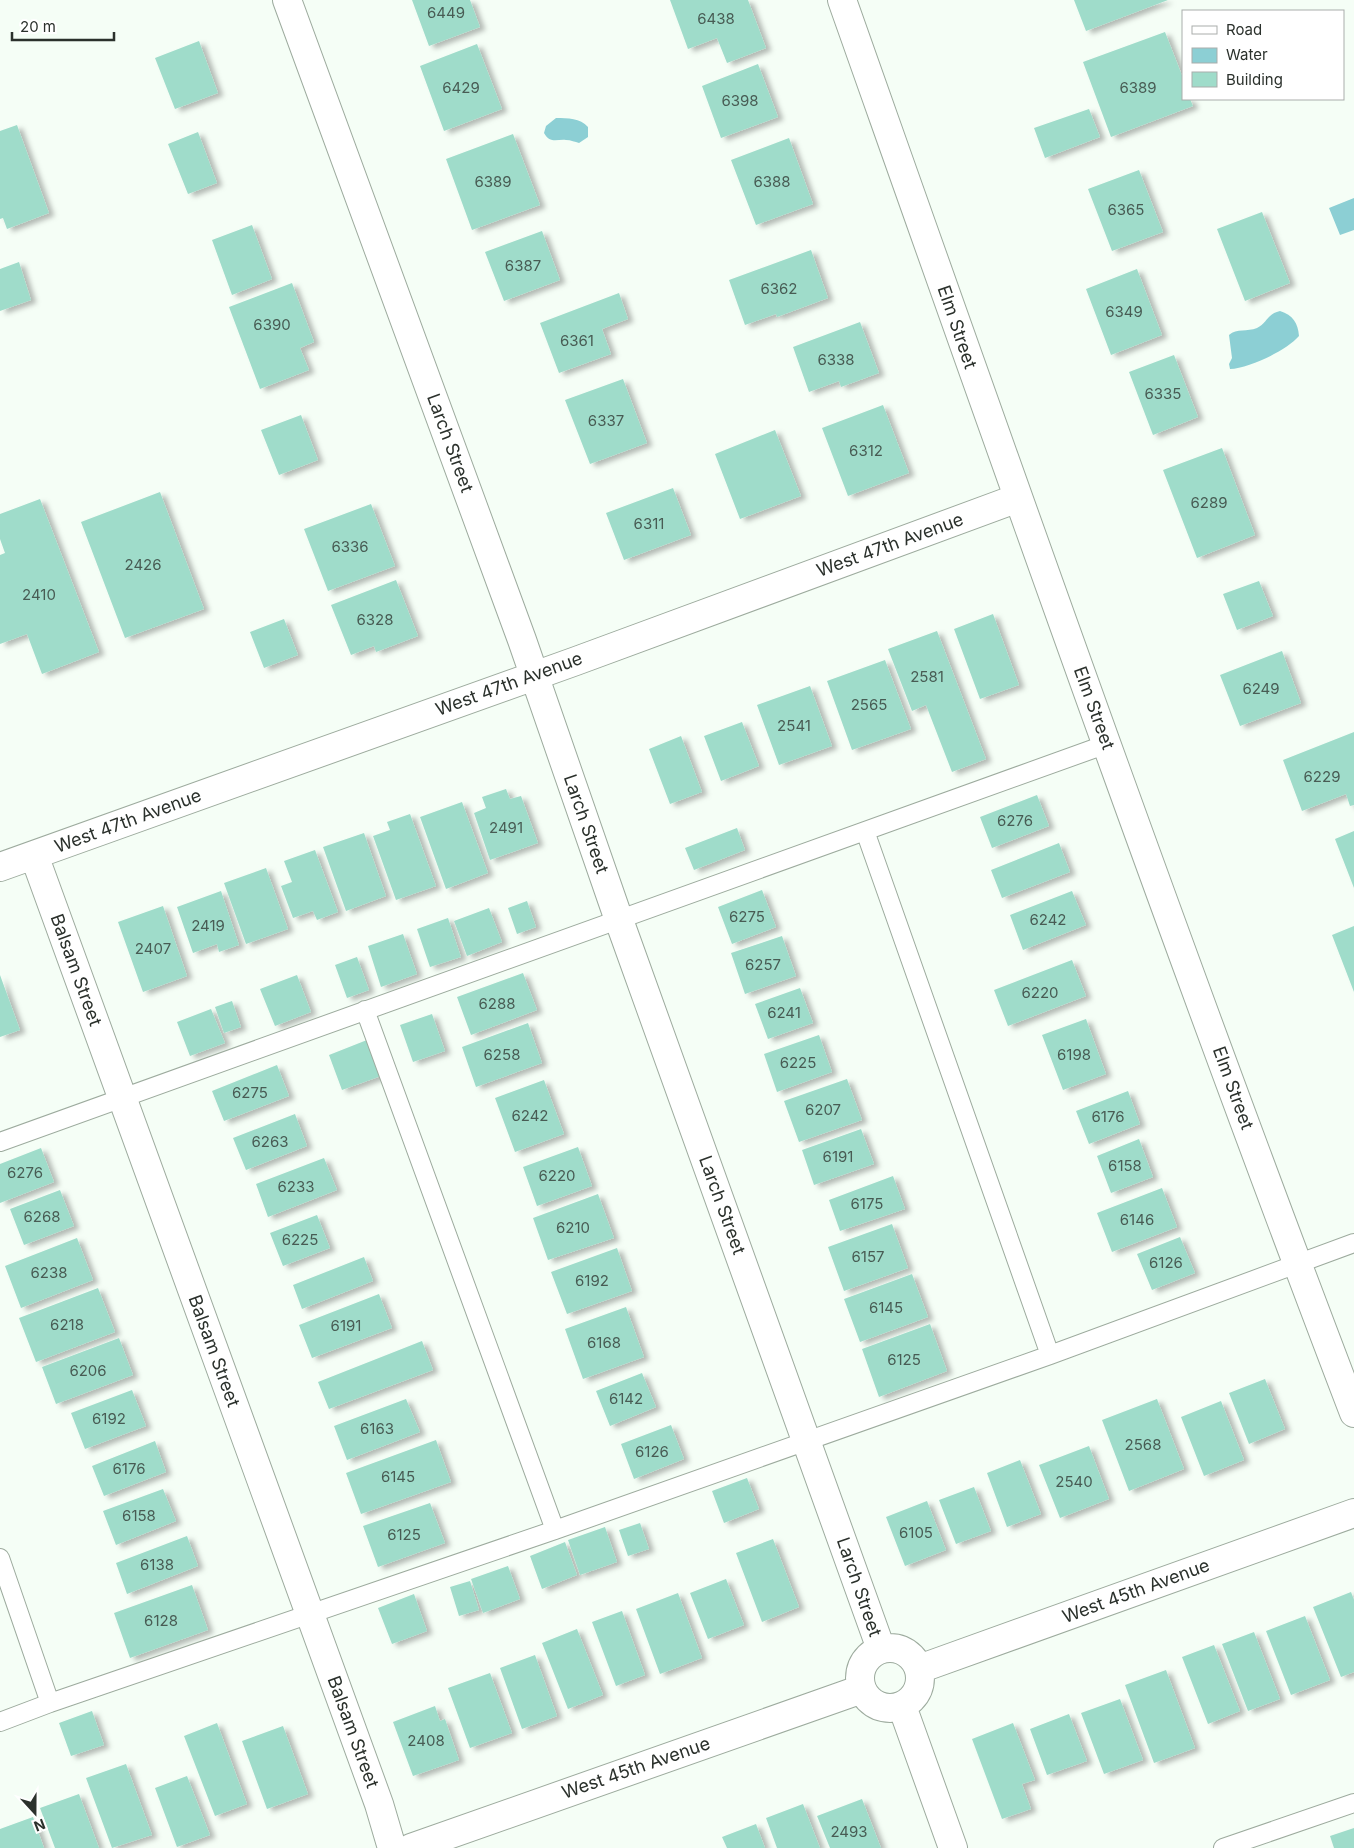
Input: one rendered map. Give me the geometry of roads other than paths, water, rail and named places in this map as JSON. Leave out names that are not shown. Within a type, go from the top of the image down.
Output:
[{"type":"street","name":"Larch Street","points":[[287,0],[534,675],[619,920],[881,1649]]},
{"type":"street","name":"Elm Street","points":[[842,0],[1107,744],[1297,1264],[1354,1413]]},
{"type":"street","name":"West 47th Avenue","points":[[0,867],[1018,498]]},
{"type":"street","name":"Balsam Street","points":[[34,855],[379,1804],[392,1848]]},
{"type":"street","name":"West 45th Avenue","points":[[919,1668],[1354,1513]]},
{"type":"street","points":[[893,1648],[904,1652],[913,1659],[919,1668],[920,1680],[918,1691],[911,1700],[902,1706],[890,1708],[878,1706],[869,1699],[862,1689],[860,1677],[863,1666],[871,1655],[881,1649],[893,1648]]},
{"type":"street","name":"West 45th Avenue","points":[[411,1848],[862,1689]]},
{"type":"street","points":[[902,1706],[953,1848]]},
{"type":"lane","points":[[0,1142],[1107,744]]},
{"type":"lane","points":[[865,831],[1050,1355]]},
{"type":"lane","points":[[365,1010],[555,1530]]},
{"type":"lane","points":[[0,1722],[50,1703],[555,1530],[807,1441],[1050,1355],[1354,1243]]},
{"type":"lane","points":[[0,1558],[50,1703]]},
{"type":"lane","points":[[1223,1848],[1354,1803]]},
{"type":"water","points":[[556,118],[569,118],[585,124],[588,127],[588,137],[579,143],[570,140],[549,139],[544,133],[546,126]]},
{"type":"water","points":[[1354,198],[1354,230],[1340,235],[1329,208]]},
{"type":"water","points":[[1280,311],[1294,320],[1299,336],[1293,342],[1267,358],[1247,366],[1230,369],[1229,364],[1232,358],[1229,335],[1257,328],[1272,314]]}]
